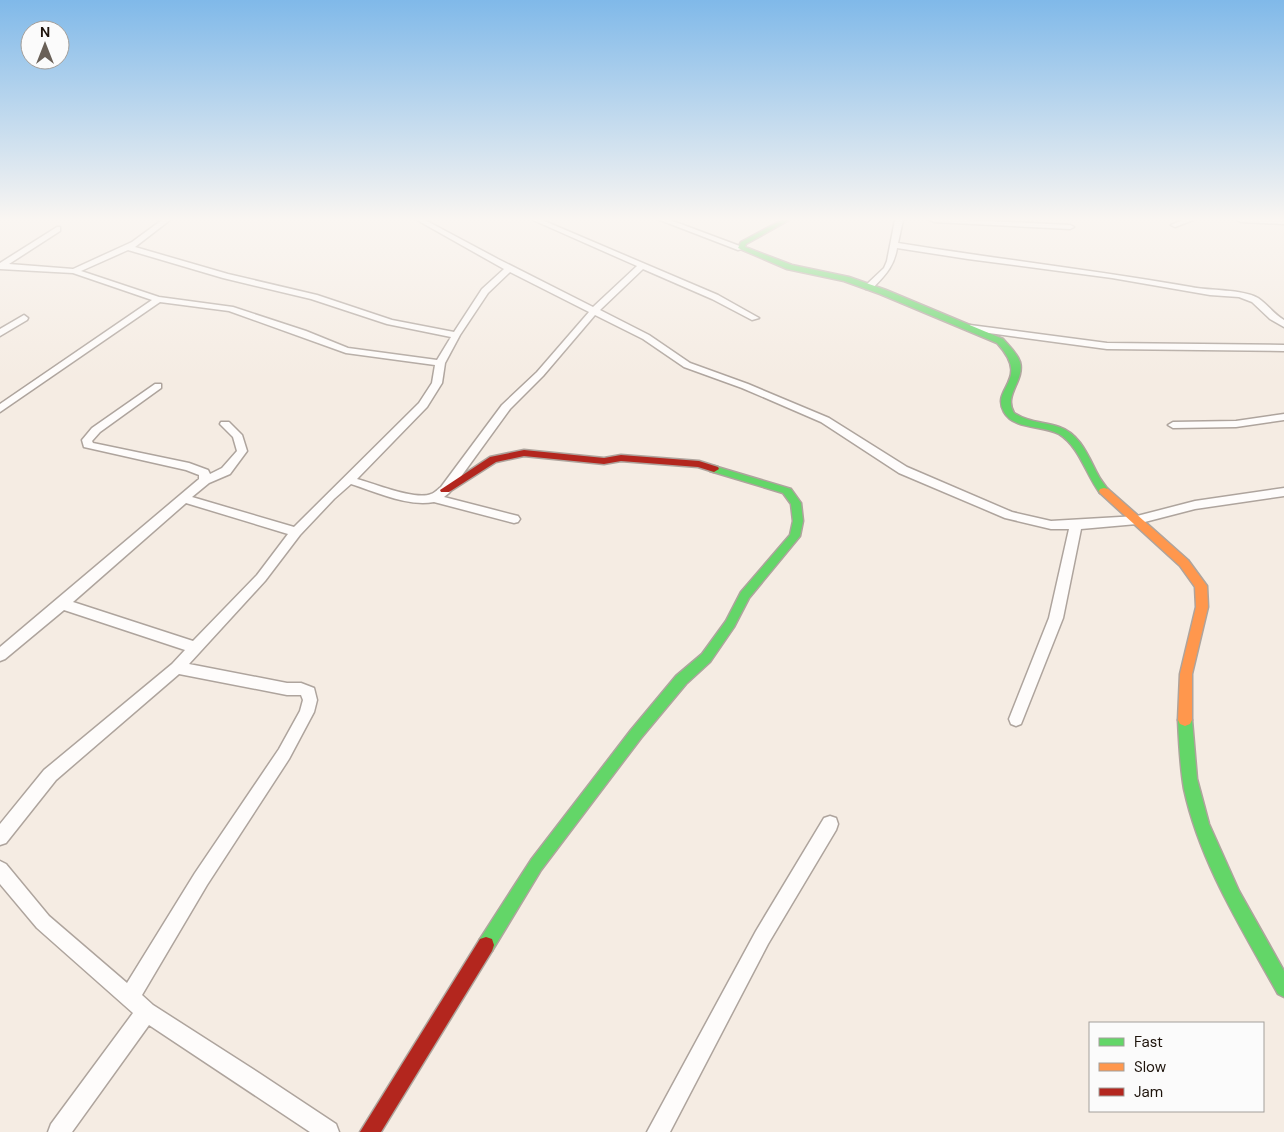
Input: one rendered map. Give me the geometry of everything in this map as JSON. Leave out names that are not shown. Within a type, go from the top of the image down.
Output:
[{"type":"street","points":[[79,273],[158,299],[230,310],[303,333],[346,350],[440,363]]},
{"type":"street","points":[[215,273],[314,297],[390,322],[456,334]]},
{"type":"street","points":[[0,837],[50,774],[177,668],[261,578],[296,532],[423,404],[437,383],[440,363],[456,334],[485,291],[505,273]]},
{"type":"street","points":[[519,273],[646,337],[687,365],[745,386],[825,420],[903,470],[1009,515],[1050,525],[1076,525],[1137,520],[1195,505],[1283,493]]},
{"type":"street","points":[[445,490],[506,407],[540,374],[594,311],[634,273]]},
{"type":"street","points":[[657,273],[715,297],[755,318]]},
{"type":"street","points":[[817,273],[846,279],[926,309],[1000,341],[1010,348],[1015,357],[1017,374],[1004,402],[1005,410],[1012,418],[1059,429],[1072,439],[1100,488],[1188,567],[1201,585],[1204,600],[1192,645],[1185,684],[1190,778],[1198,813],[1214,853],[1284,988]]},
{"type":"street","points":[[869,287],[883,273]]},
{"type":"street","points":[[1087,273],[1210,293],[1240,295],[1255,300],[1284,324]]},
{"type":"street","points":[[0,409],[158,299]]},
{"type":"street","points":[[0,333],[24,318]]},
{"type":"street","points":[[966,327],[1107,346],[1284,348]]},
{"type":"street","points":[[158,386],[96,430],[87,440],[88,445],[189,466],[204,473],[205,480]]},
{"type":"street","points":[[1173,425],[1236,424],[1284,417]]},
{"type":"street","points":[[0,655],[205,480],[226,471],[242,450],[241,441],[238,436],[225,424]]},
{"type":"street","points":[[370,1132],[536,865],[636,734],[681,680],[706,658],[730,624],[744,595],[795,536],[798,520],[796,504],[787,491],[699,464],[622,458],[604,461],[524,453],[507,456],[493,460],[434,498]]},
{"type":"street","points":[[348,480],[401,496],[423,500],[434,498],[514,519]]},
{"type":"street","points":[[185,499],[296,532]]},
{"type":"street","points":[[1016,719],[1056,618],[1076,525]]},
{"type":"street","points":[[62,604],[196,648]]},
{"type":"street","points":[[129,998],[201,879],[284,754],[307,712],[310,700],[309,692],[301,689],[287,689],[177,668]]},
{"type":"street","points":[[658,1132],[775,912],[804,862],[830,824]]},
{"type":"street","points":[[0,870],[43,922],[146,1012],[252,1080],[328,1132]]},
{"type":"street","points":[[59,1132],[146,1012]]},
{"type":"traffic: fast","points":[[817,273],[846,279],[883,292],[1000,341],[1011,353],[1016,363],[1014,380],[1005,402],[1010,415],[1016,419],[1056,429],[1070,437],[1081,451],[1098,484],[1104,491]]},
{"type":"traffic: fast","points":[[486,945],[536,865],[636,734],[681,680],[706,658],[730,624],[745,595],[795,536],[798,521],[796,503],[787,491],[714,469]]},
{"type":"traffic: fast","points":[[1185,720],[1186,750],[1190,779],[1201,824],[1221,873],[1284,988]]},
{"type":"traffic: slow","points":[[1104,491],[1184,563],[1201,586],[1202,607],[1186,674],[1185,720]]},
{"type":"traffic: jam","points":[[445,490],[493,459],[524,453],[604,461],[621,458],[699,464],[714,469]]},
{"type":"traffic: jam","points":[[370,1132],[486,945]]}]
